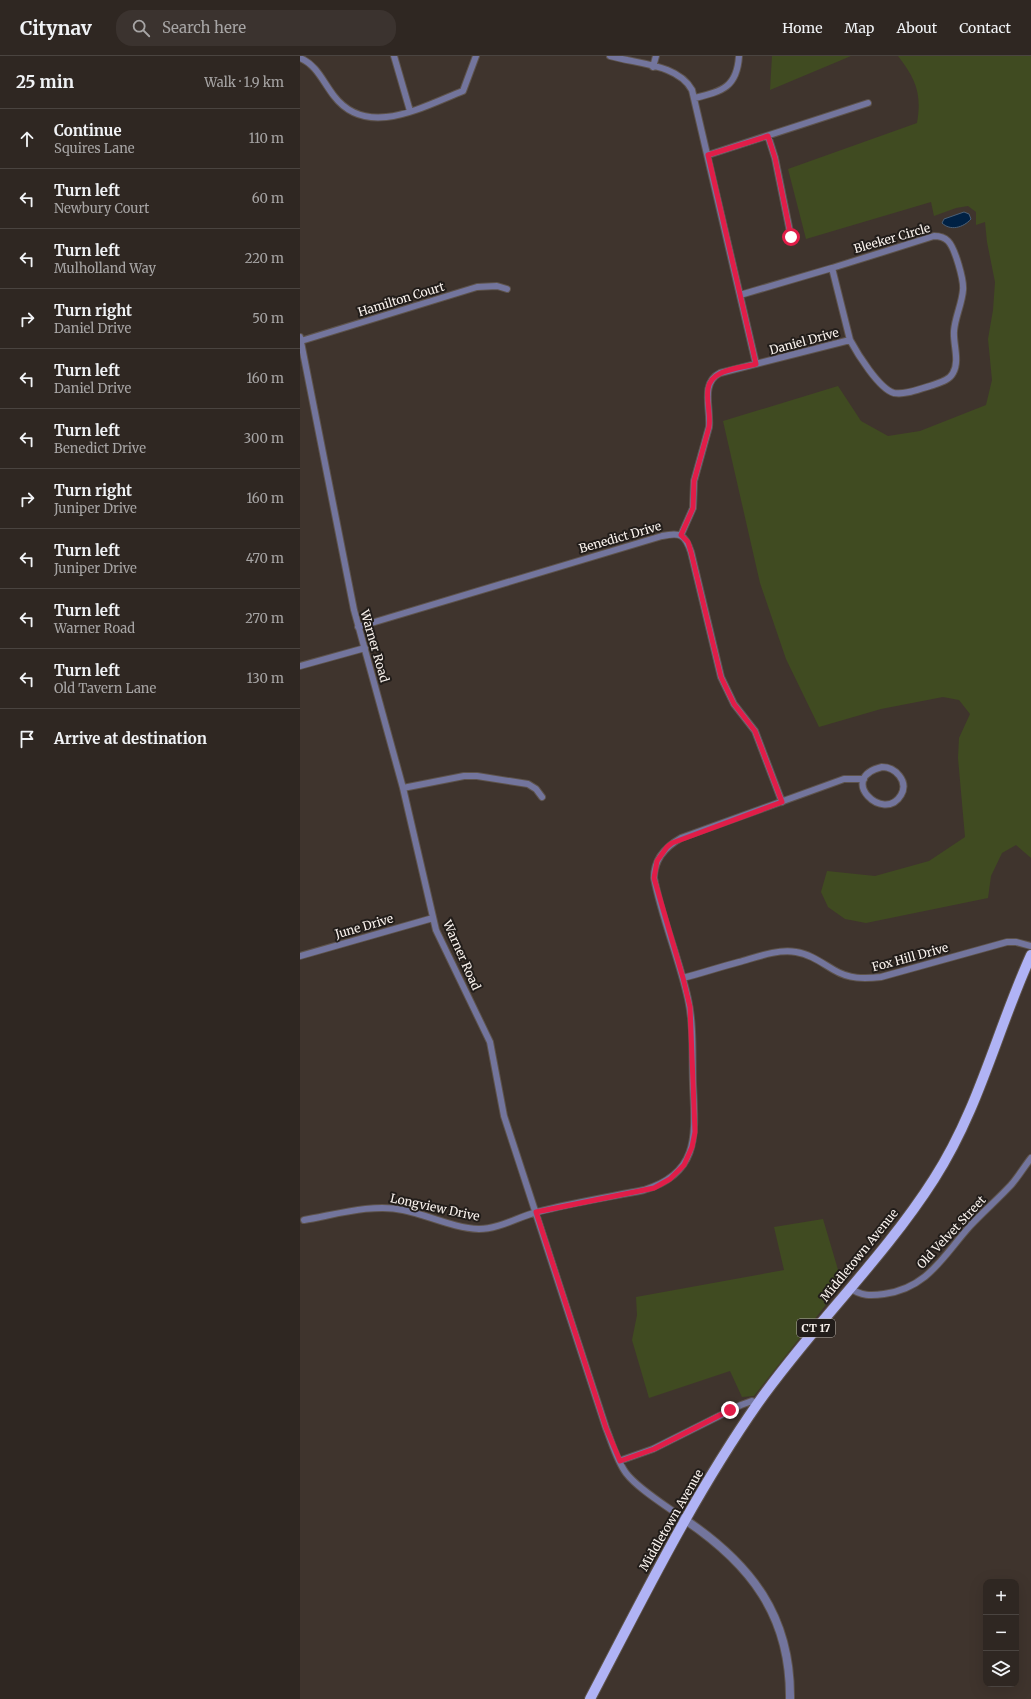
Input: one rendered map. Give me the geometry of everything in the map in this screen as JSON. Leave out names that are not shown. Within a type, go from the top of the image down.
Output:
[{"type":"main road","name":"Middletown Avenue","points":[[590,1699],[684,1519],[758,1403],[934,1180],[956,1142],[977,1097],[1031,955]]},
{"type":"street","points":[[394,56],[410,111]]},
{"type":"street","points":[[300,58],[313,66],[341,104],[357,115],[376,118],[388,117],[410,111],[463,92],[476,56]]},
{"type":"street","points":[[610,56],[653,66],[680,75],[689,84],[695,98],[756,364]]},
{"type":"street","points":[[653,66],[656,56]]},
{"type":"street","points":[[695,98],[716,92],[731,83],[738,72],[739,56]]},
{"type":"street","points":[[708,155],[868,103]]},
{"type":"street","points":[[768,136],[775,158],[791,237]]},
{"type":"street","name":"Bleeker Circle","points":[[740,296],[930,237],[938,236],[946,239],[950,244],[962,279],[963,290],[954,331],[955,366],[952,376],[945,380],[908,392],[899,393],[890,391],[880,382],[862,359],[850,340],[832,268]]},
{"type":"street","name":"Hamilton Court","points":[[300,339],[477,287],[497,286],[507,289]]},
{"type":"street","name":"Warner Road","points":[[300,339],[302,366],[358,627],[365,648],[402,788],[436,930],[490,1042],[504,1116],[606,1428],[626,1473],[634,1482],[684,1519]]},
{"type":"street","name":"Daniel Drive","points":[[681,535],[693,508],[694,481],[709,427],[710,418],[708,389],[711,379],[720,374],[850,340]]},
{"type":"street","name":"Benedict Drive","points":[[358,627],[662,536],[674,533],[681,535]]},
{"type":"street","points":[[681,535],[688,542],[691,552],[721,677],[734,704],[755,731],[782,802]]},
{"type":"street","points":[[300,666],[365,648]]},
{"type":"street","points":[[887,767],[895,770],[903,783],[901,795],[892,803],[880,804],[874,802],[869,798],[863,788],[864,779],[870,771],[876,768],[887,767]]},
{"type":"street","points":[[402,788],[464,776],[477,776],[528,784],[536,789],[542,797]]},
{"type":"street","name":"Longview Drive","points":[[304,1220],[374,1208],[389,1208],[403,1210],[464,1227],[480,1229],[495,1227],[536,1212],[654,1188],[670,1179],[684,1165],[692,1147],[695,1122],[691,1018],[683,978],[655,883],[654,872],[660,856],[667,847],[681,838],[844,779],[864,779]]},
{"type":"street","name":"June Drive","points":[[300,956],[433,918]]},
{"type":"street","name":"Fox Hill Drive","points":[[683,978],[760,956],[781,952],[796,952],[809,956],[849,977],[866,979],[881,977],[1007,942],[1016,942],[1031,946]]},
{"type":"street","name":"Old Velvet Street","points":[[850,1288],[857,1293],[867,1296],[898,1292],[912,1287],[934,1270],[970,1226],[1011,1184],[1031,1158]]},
{"type":"street","points":[[620,1461],[654,1449],[741,1405],[752,1401],[758,1403]]},
{"type":"street","points":[[684,1519],[733,1556],[747,1572],[768,1603],[778,1624],[785,1648],[790,1675],[790,1699]]},
{"type":"green space","points":[[772,56],[851,56],[770,90]]},
{"type":"green space","points":[[898,56],[1031,56],[1031,858],[1016,845],[1002,853],[991,876],[988,898],[866,923],[845,919],[828,907],[821,892],[827,871],[875,876],[929,861],[965,837],[958,758],[959,738],[970,714],[959,700],[943,697],[881,709],[819,727],[786,659],[760,583],[723,421],[838,386],[861,421],[888,436],[920,431],[986,405],[992,380],[988,339],[993,310],[995,282],[987,242],[985,222],[976,225],[976,212],[968,206],[956,208],[934,216],[931,202],[806,239],[788,169],[917,123],[919,104],[916,87],[909,72]]},
{"type":"green space","points":[[823,1219],[839,1273],[855,1268],[754,1396],[742,1397],[730,1371],[649,1398],[632,1340],[637,1315],[636,1297],[784,1270],[774,1227]]},
{"type":"water","points":[[964,212],[969,214],[971,219],[964,225],[953,228],[942,223],[944,219]]},
{"type":"route","points":[[730,1410],[654,1449],[620,1461],[606,1428],[536,1212],[654,1188],[670,1179],[678,1172],[684,1165],[692,1147],[695,1122],[690,1007],[683,978],[656,888],[654,872],[657,861],[667,847],[681,838],[782,802],[755,731],[744,714],[734,704],[721,677],[691,552],[688,542],[681,535],[693,508],[694,481],[709,427],[710,418],[708,389],[711,379],[720,374],[756,364],[708,155],[768,136],[775,158],[791,237]]}]
